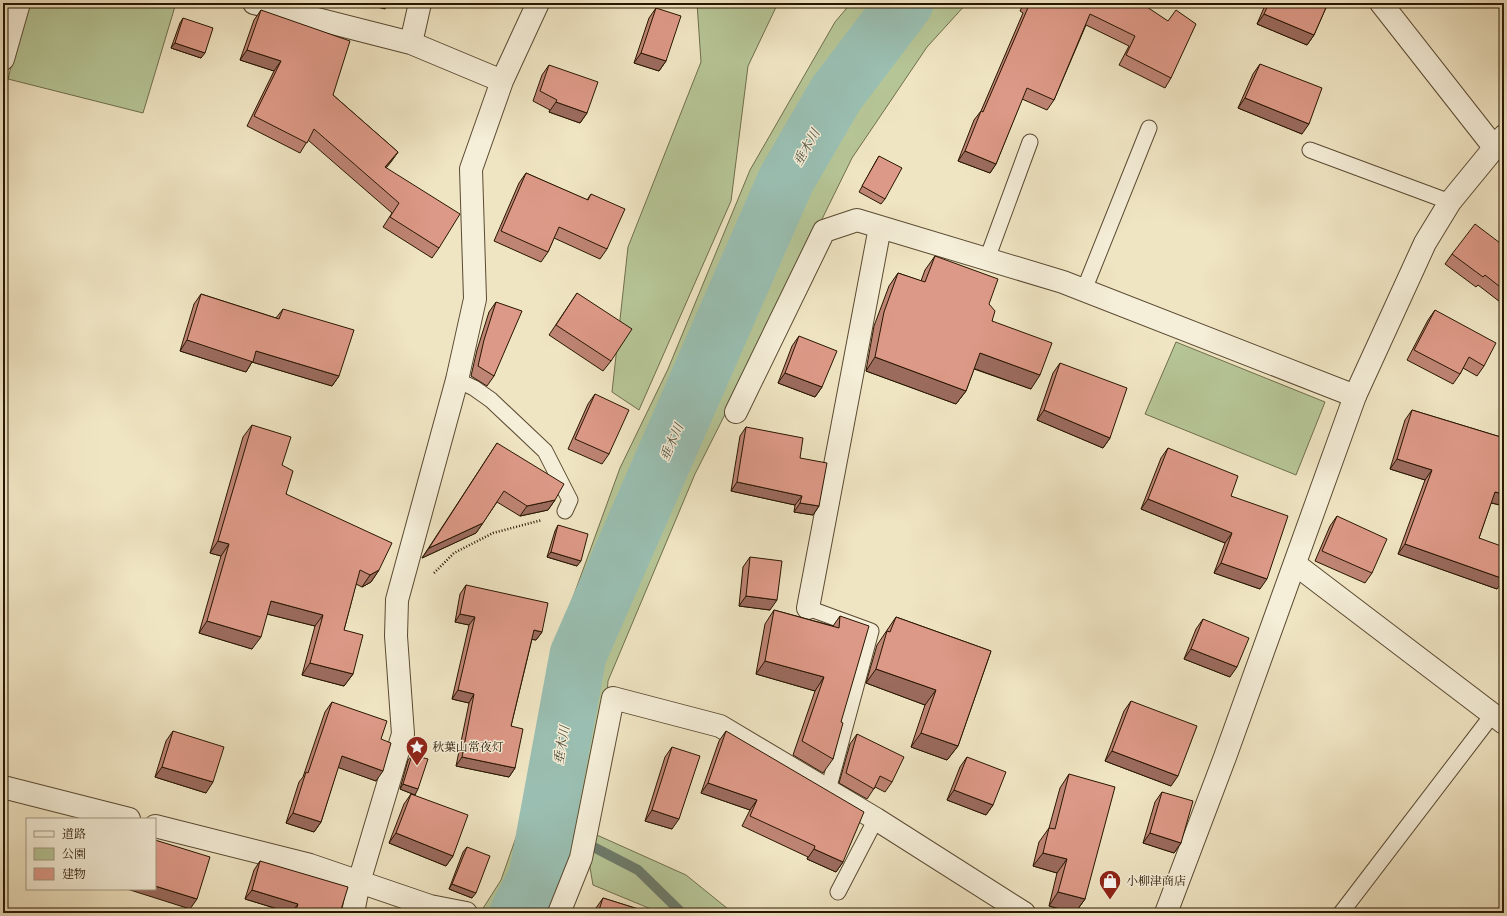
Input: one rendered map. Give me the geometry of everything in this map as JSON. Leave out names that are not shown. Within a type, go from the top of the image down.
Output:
[{"type":"street","points":[[3,59],[19,3]]},
{"type":"street","points":[[254,3],[411,43],[502,81]]},
{"type":"street","points":[[411,43],[420,3]]},
{"type":"street","points":[[353,913],[359,882],[403,734],[396,636],[398,600],[457,380],[475,299],[470,169],[502,81],[538,3]]},
{"type":"street","points":[[1166,913],[1295,564],[1355,396],[1425,242],[1450,202],[1499,142],[1381,3]]},
{"type":"street","points":[[736,412],[824,231],[857,220],[1063,282],[1355,396]]},
{"type":"street","points":[[808,608],[880,227]]},
{"type":"street","points":[[1295,564],[1500,717]]},
{"type":"street","points":[[559,913],[582,858],[614,698],[720,726],[876,819],[1024,913]]},
{"type":"street","points":[[3,787],[125,818]]},
{"type":"street","points":[[156,826],[310,865],[430,906],[466,913]]},
{"type":"lane","points":[[1084,290],[1149,128]]},
{"type":"lane","points":[[987,259],[1030,142]]},
{"type":"lane","points":[[1310,150],[1450,202]]},
{"type":"lane","points":[[457,380],[474,388],[491,400],[545,451],[570,500],[565,511]]},
{"type":"lane","points":[[808,608],[871,631],[828,790]]},
{"type":"lane","points":[[1341,913],[1500,717]]},
{"type":"lane","points":[[838,892],[876,819]]},
{"type":"path","points":[[434,574],[454,553],[493,533],[544,519],[565,511]]},
{"type":"green space","points":[[27,3],[176,3],[143,113],[8,79]]},
{"type":"green space","points":[[697,3],[778,3],[748,66],[731,201],[639,410],[612,392],[628,247],[701,62]]},
{"type":"green space","points":[[851,3],[967,3],[927,47],[852,158],[695,474],[608,681],[603,752],[588,831],[686,875],[733,913],[656,913],[651,909],[593,885],[589,862],[562,913],[480,913],[501,880],[526,809],[556,644],[620,468],[668,369],[750,170],[835,22]]},
{"type":"green space","points":[[1176,342],[1325,402],[1296,475],[1145,414]]},
{"type":"building","points":[[1030,3],[1141,3],[1168,21],[1176,10],[1196,24],[1171,78],[1126,55],[1135,36],[1090,14],[1054,100],[1027,88],[996,164],[965,151],[981,111],[983,112]]},
{"type":"building","points":[[1269,3],[1328,3],[1314,35],[1264,14]]},
{"type":"building","points":[[656,8],[681,16],[666,61],[641,53]]},
{"type":"building","points":[[261,10],[350,41],[333,95],[398,152],[385,167],[460,214],[439,248],[390,217],[399,203],[314,129],[307,143],[254,116],[281,61],[247,50]]},
{"type":"building","points":[[183,18],[213,28],[205,53],[175,43]]},
{"type":"building","points":[[1260,64],[1322,88],[1309,124],[1245,98]]},
{"type":"building","points":[[549,65],[598,82],[587,113],[556,102],[557,100],[540,91]]},
{"type":"building","points":[[879,156],[902,168],[885,199],[862,186]]},
{"type":"building","points":[[526,173],[588,200],[591,194],[625,209],[607,249],[559,227],[548,252],[501,231]]},
{"type":"building","points":[[1475,224],[1504,246],[1504,290],[1485,275],[1483,277],[1452,254]]},
{"type":"building","points":[[935,256],[998,279],[989,304],[995,311],[992,321],[1052,343],[1040,375],[980,353],[966,391],[875,357],[884,312],[898,273],[925,282]]},
{"type":"building","points":[[577,293],[632,329],[611,361],[556,325]]},
{"type":"building","points":[[201,294],[279,319],[283,309],[354,330],[339,376],[256,351],[253,362],[187,340]]},
{"type":"building","points":[[496,302],[522,311],[494,376],[478,366],[484,340]]},
{"type":"building","points":[[1435,310],[1496,343],[1484,366],[1469,357],[1460,374],[1414,350]]},
{"type":"building","points":[[799,336],[837,351],[822,387],[785,373]]},
{"type":"building","points":[[1060,363],[1127,388],[1110,438],[1044,410]]},
{"type":"building","points":[[595,394],[629,410],[609,454],[575,439]]},
{"type":"building","points":[[1412,410],[1504,438],[1504,494],[1495,492],[1479,538],[1504,547],[1504,579],[1405,544],[1432,470],[1397,459]]},
{"type":"building","points":[[252,425],[291,437],[282,465],[293,471],[286,494],[392,543],[379,570],[370,575],[360,570],[344,630],[363,635],[353,674],[310,663],[323,615],[271,601],[261,637],[207,621],[229,544],[218,541]]},
{"type":"building","points":[[746,427],[803,438],[800,458],[827,463],[819,506],[800,503],[802,496],[737,482]]},
{"type":"building","points":[[497,443],[564,484],[555,500],[527,506],[504,491],[483,523],[429,548]]},
{"type":"building","points":[[1168,448],[1238,476],[1231,496],[1288,516],[1267,579],[1221,563],[1232,533],[1148,499]]},
{"type":"building","points":[[1337,516],[1387,539],[1372,573],[1322,551]]},
{"type":"building","points":[[558,525],[588,534],[581,561],[551,552]]},
{"type":"building","points":[[750,557],[782,561],[777,600],[746,596]]},
{"type":"building","points":[[466,585],[548,603],[542,632],[534,630],[511,726],[523,729],[515,768],[462,757],[474,694],[458,690],[475,617],[460,614]]},
{"type":"building","points":[[774,610],[839,628],[840,616],[869,626],[841,722],[843,723],[833,759],[802,741],[824,677],[765,661]]},
{"type":"building","points":[[896,617],[991,651],[958,746],[921,733],[936,690],[876,669],[887,631],[890,632]]},
{"type":"building","points":[[1203,619],[1249,638],[1237,667],[1191,649]]},
{"type":"building","points":[[1131,701],[1197,726],[1178,776],[1112,751]]},
{"type":"building","points":[[332,702],[387,721],[381,739],[391,743],[383,771],[342,756],[321,822],[293,813],[306,772],[308,773]]},
{"type":"building","points":[[173,731],[224,747],[213,782],[162,767]]},
{"type":"building","points":[[726,731],[864,812],[843,862],[814,849],[815,846],[750,816],[757,800],[708,783]]},
{"type":"building","points":[[857,734],[904,757],[892,782],[880,776],[874,789],[846,773]]},
{"type":"building","points":[[672,747],[700,756],[679,819],[652,810]]},
{"type":"building","points":[[412,755],[428,759],[418,789],[403,784]]},
{"type":"building","points":[[967,757],[1006,772],[993,805],[954,790]]},
{"type":"building","points":[[1069,774],[1115,787],[1085,899],[1058,892],[1067,859],[1043,853],[1049,828],[1055,829]]},
{"type":"building","points":[[1162,792],[1193,801],[1181,843],[1150,833]]},
{"type":"building","points":[[411,794],[468,815],[453,856],[396,833]]},
{"type":"building","points":[[156,840],[210,857],[197,899],[156,886]]},
{"type":"building","points":[[467,847],[490,856],[476,893],[452,884]]},
{"type":"building","points":[[260,861],[348,887],[340,913],[295,913],[298,904],[252,890]]},
{"type":"building","points":[[603,898],[651,913],[598,913]]},
{"type":"waterway","name":"垂木川","points":[[518,913],[537,877],[578,655],[786,180],[836,94],[905,3]]},
{"type":"waterway","points":[[547,823],[638,870],[682,913]]},
{"type":"place","name":"秋葉山常夜灯","points":[[417,766]]},
{"type":"place","name":"小柳津商店","points":[[1110,900]]}]
